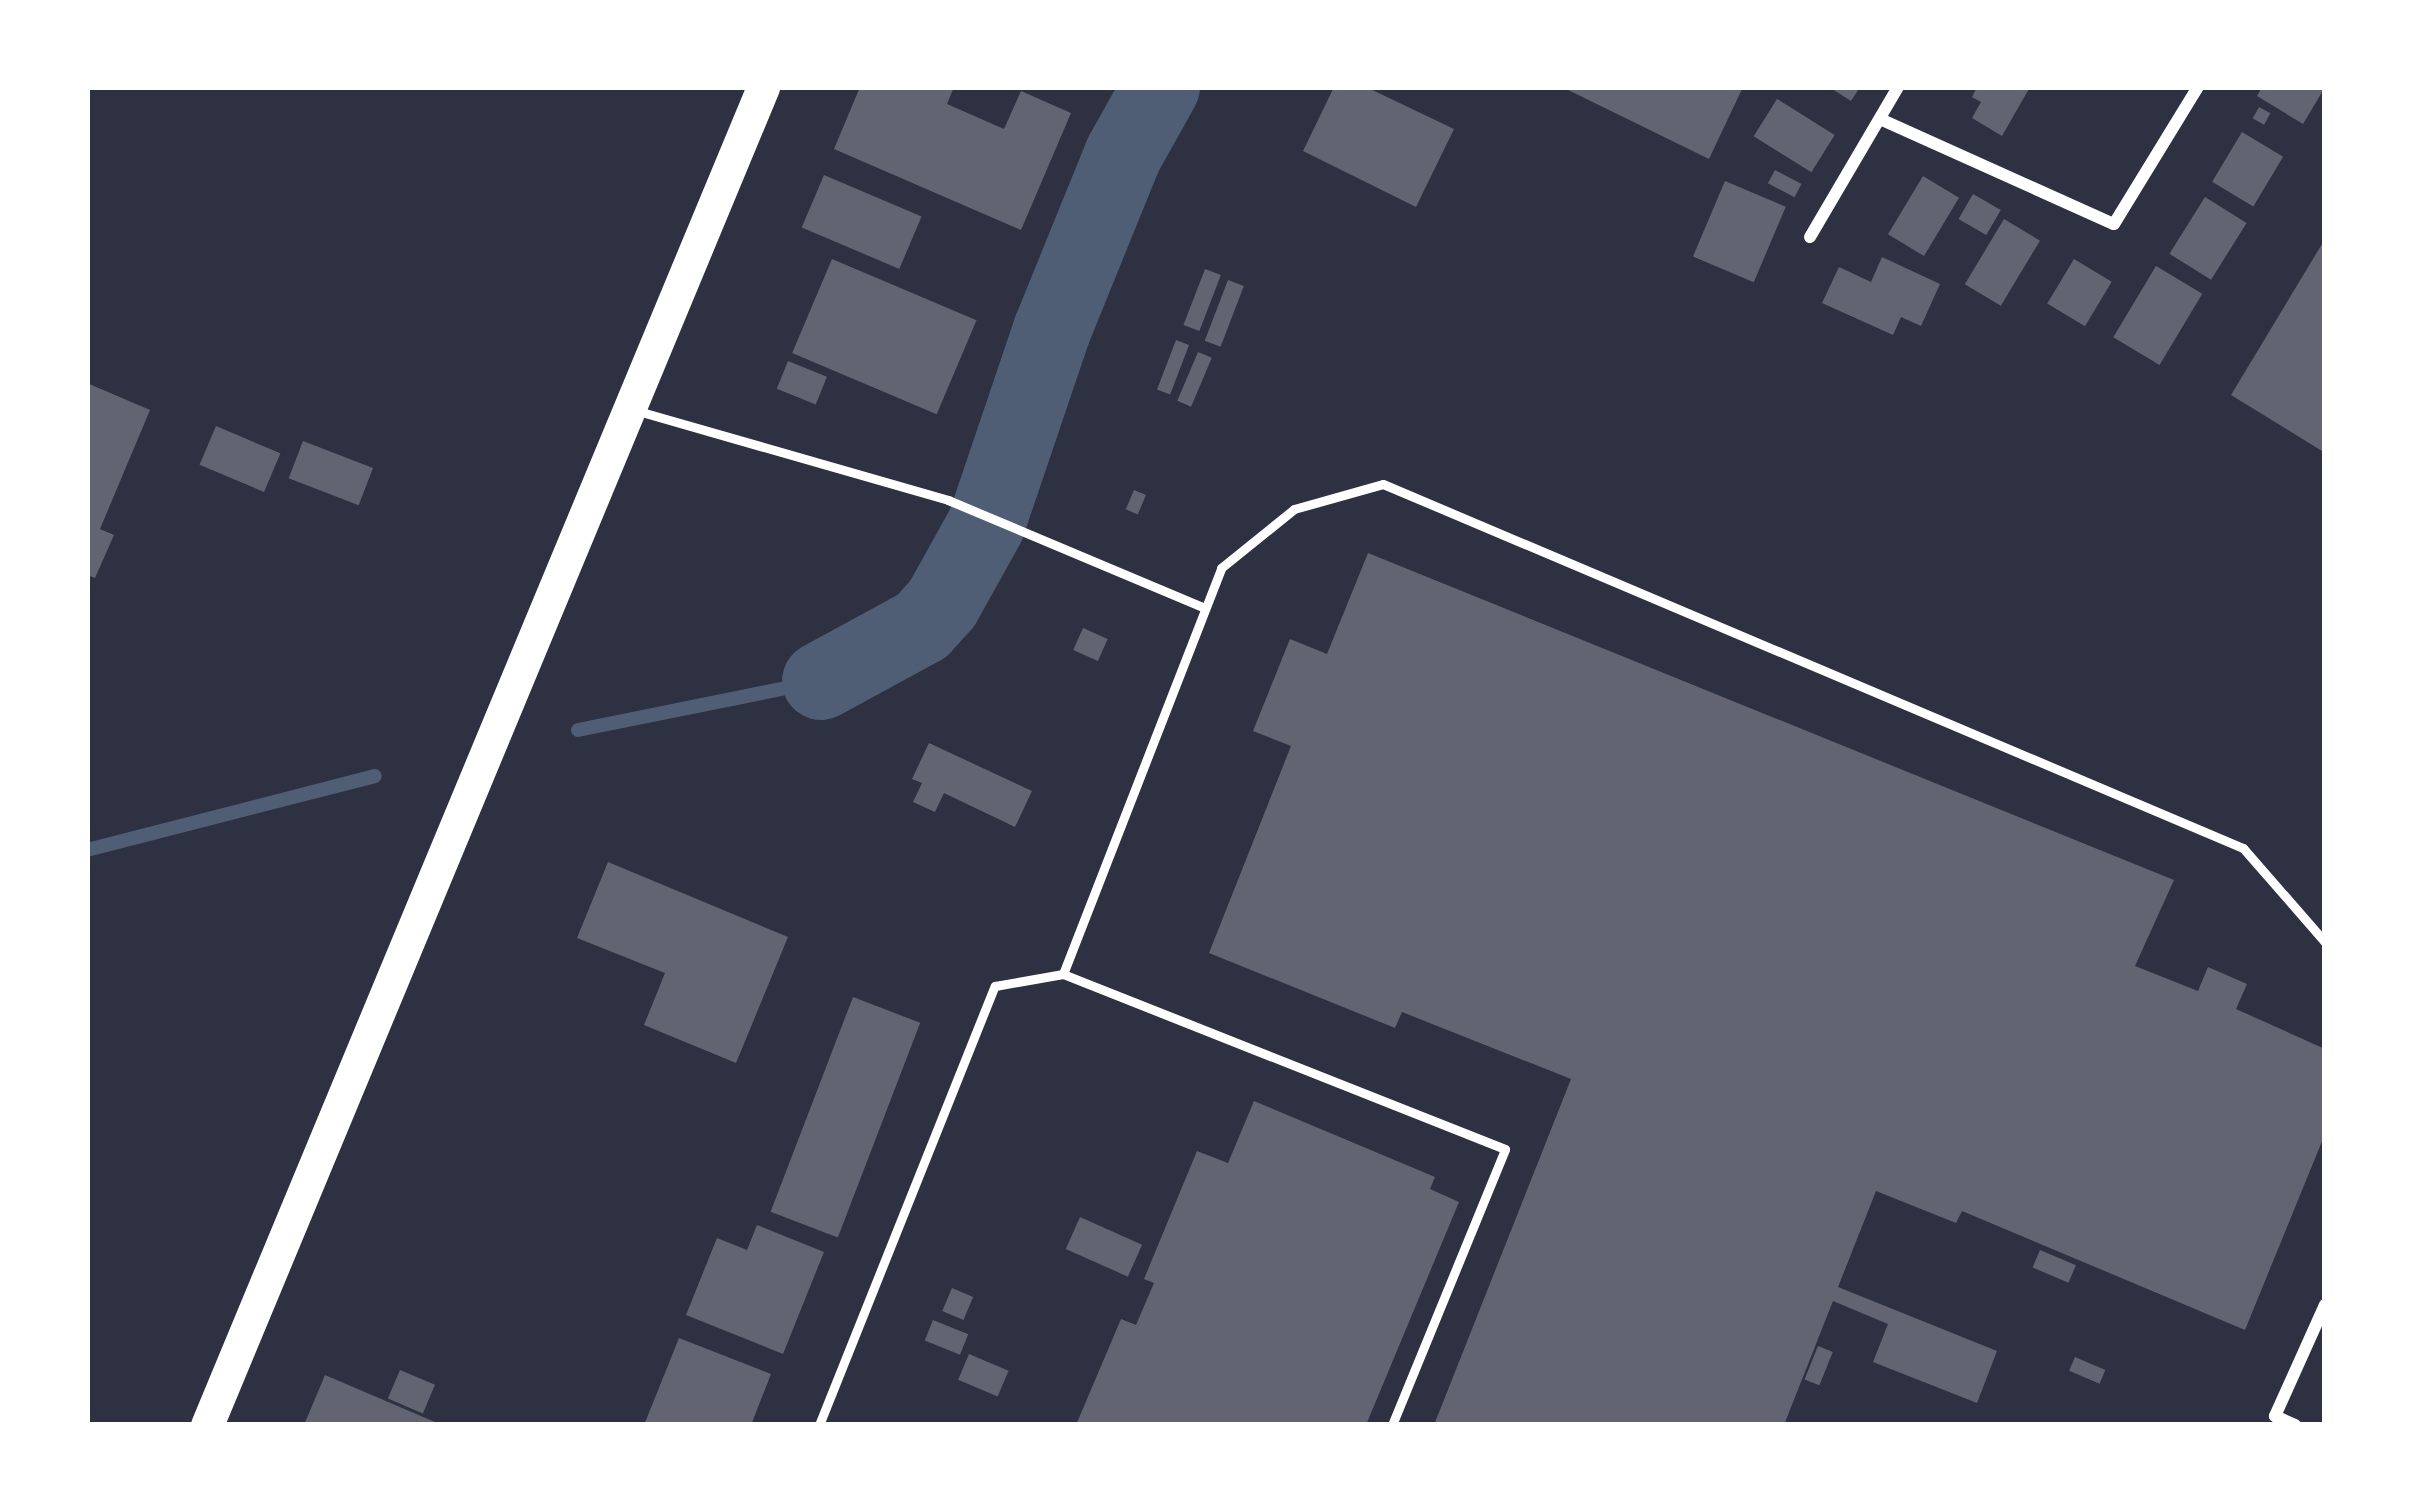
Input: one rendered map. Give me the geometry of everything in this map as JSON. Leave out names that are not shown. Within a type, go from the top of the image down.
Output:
[{"type":"highway","points":[[207,1425],[763,87]]},
{"type":"street","points":[[1810,237],[1898,87]]},
{"type":"street","points":[[1880,119],[2114,224],[2198,87]]},
{"type":"street","points":[[2296,1425],[2275,1416],[2325,1305]]},
{"type":"lane","points":[[632,410],[948,500],[1205,608]]},
{"type":"lane","points":[[1064,974],[1220,568],[1294,509],[1383,484],[2243,848],[2325,942]]},
{"type":"lane","points":[[819,1425],[995,986],[1064,974],[1505,1149],[1392,1425]]},
{"type":"building","points":[[860,87],[954,87],[947,104],[1004,129],[1021,91],[1071,113],[1021,230],[834,149]]},
{"type":"building","points":[[1334,87],[1366,87],[1454,129],[1416,207],[1303,151]]},
{"type":"building","points":[[1562,87],[1743,87],[1709,159]]},
{"type":"building","points":[[1829,87],[1860,87],[1851,101]]},
{"type":"building","points":[[1977,87],[2030,87],[2002,136],[1972,118],[1981,102],[1972,97]]},
{"type":"building","points":[[2262,87],[2325,87],[2303,124],[2257,96]]},
{"type":"building","points":[[1777,99],[1835,135],[1811,172],[1754,136]]},
{"type":"building","points":[[2259,107],[2270,113],[2264,125],[2253,118]]},
{"type":"building","points":[[2242,132],[2283,157],[2253,206],[2212,182]]},
{"type":"building","points":[[1775,170],[1801,184],[1794,197],[1768,183]]},
{"type":"building","points":[[824,175],[922,216],[899,269],[802,227]]},
{"type":"building","points":[[1923,176],[1959,198],[1924,256],[1888,234]]},
{"type":"building","points":[[1725,181],[1786,207],[1754,282],[1693,256]]},
{"type":"building","points":[[1973,194],[2001,210],[1986,235],[1958,219]]},
{"type":"building","points":[[2205,197],[2247,223],[2211,280],[2169,254]]},
{"type":"building","points":[[2004,219],[2040,241],[2001,306],[1965,284]]},
{"type":"building","points":[[2325,239],[2325,447],[2322,451],[2231,395]]},
{"type":"building","points":[[1882,257],[1940,284],[1921,326],[1901,317],[1893,335],[1822,303],[1839,267],[1871,282]]},
{"type":"building","points":[[832,259],[977,320],[937,414],[792,353]]},
{"type":"building","points":[[2074,259],[2112,282],[2085,326],[2047,304]]},
{"type":"building","points":[[2156,266],[2202,294],[2160,365],[2113,337]]},
{"type":"building","points":[[1205,269],[1221,275],[1199,331],[1183,325]]},
{"type":"building","points":[[1228,280],[1244,286],[1221,347],[1205,341]]},
{"type":"building","points":[[1176,340],[1189,345],[1170,394],[1157,389]]},
{"type":"building","points":[[1198,352],[1212,358],[1191,407],[1177,401]]},
{"type":"building","points":[[788,361],[827,377],[816,405],[777,389]]},
{"type":"building","points":[[87,383],[150,410],[100,529],[114,535],[95,578],[87,575]]},
{"type":"building","points":[[216,426],[280,453],[264,492],[200,465]]},
{"type":"building","points":[[303,441],[373,468],[359,505],[289,478]]},
{"type":"building","points":[[1134,490],[1146,495],[1138,514],[1126,509]]},
{"type":"building","points":[[1368,553],[2174,880],[2135,966],[2198,991],[2208,967],[2247,984],[2236,1009],[2325,1049],[2325,1134],[2245,1330],[1962,1211],[1956,1223],[1876,1191],[1838,1287],[1997,1351],[1977,1403],[1873,1362],[1888,1324],[1833,1301],[1784,1425],[1434,1425],[1571,1079],[1402,1012],[1395,1028],[1209,953],[1291,746],[1253,731],[1290,639],[1327,654]]},
{"type":"building","points":[[1083,628],[1108,639],[1098,661],[1073,650]]},
{"type":"building","points":[[929,743],[1032,791],[1015,827],[944,793],[935,812],[913,802],[922,783],[912,779]]},
{"type":"building","points":[[608,862],[788,937],[736,1063],[644,1025],[665,973],[577,938]]},
{"type":"building","points":[[853,997],[920,1023],[838,1238],[771,1212]]},
{"type":"building","points":[[1254,1101],[1435,1177],[1430,1189],[1459,1202],[1366,1425],[1076,1425],[1121,1319],[1136,1325],[1154,1283],[1144,1279],[1197,1151],[1228,1163]]},
{"type":"building","points":[[1080,1217],[1142,1245],[1128,1277],[1066,1249]]},
{"type":"building","points":[[757,1225],[824,1252],[783,1354],[686,1315],[717,1238],[747,1250]]},
{"type":"building","points":[[2040,1250],[2076,1265],[2068,1283],[2033,1267]]},
{"type":"building","points":[[952,1288],[973,1297],[963,1320],[942,1311]]},
{"type":"building","points":[[933,1320],[968,1334],[960,1355],[925,1340]]},
{"type":"building","points":[[679,1338],[771,1374],[751,1425],[644,1425]]},
{"type":"building","points":[[1818,1346],[1833,1352],[1819,1385],[1805,1379]]},
{"type":"building","points":[[969,1354],[1009,1371],[998,1397],[958,1380]]},
{"type":"building","points":[[2075,1357],[2105,1370],[2100,1384],[2069,1371]]},
{"type":"building","points":[[400,1370],[435,1385],[423,1413],[388,1399]]},
{"type":"building","points":[[325,1375],[442,1425],[304,1425]]},
{"type":"waterway","points":[[821,681],[922,626],[942,604],[986,525],[1052,330],[1123,155],[1161,87]]},
{"type":"waterway","points":[[578,730],[821,681]]},
{"type":"waterway","points":[[87,850],[375,776]]}]
